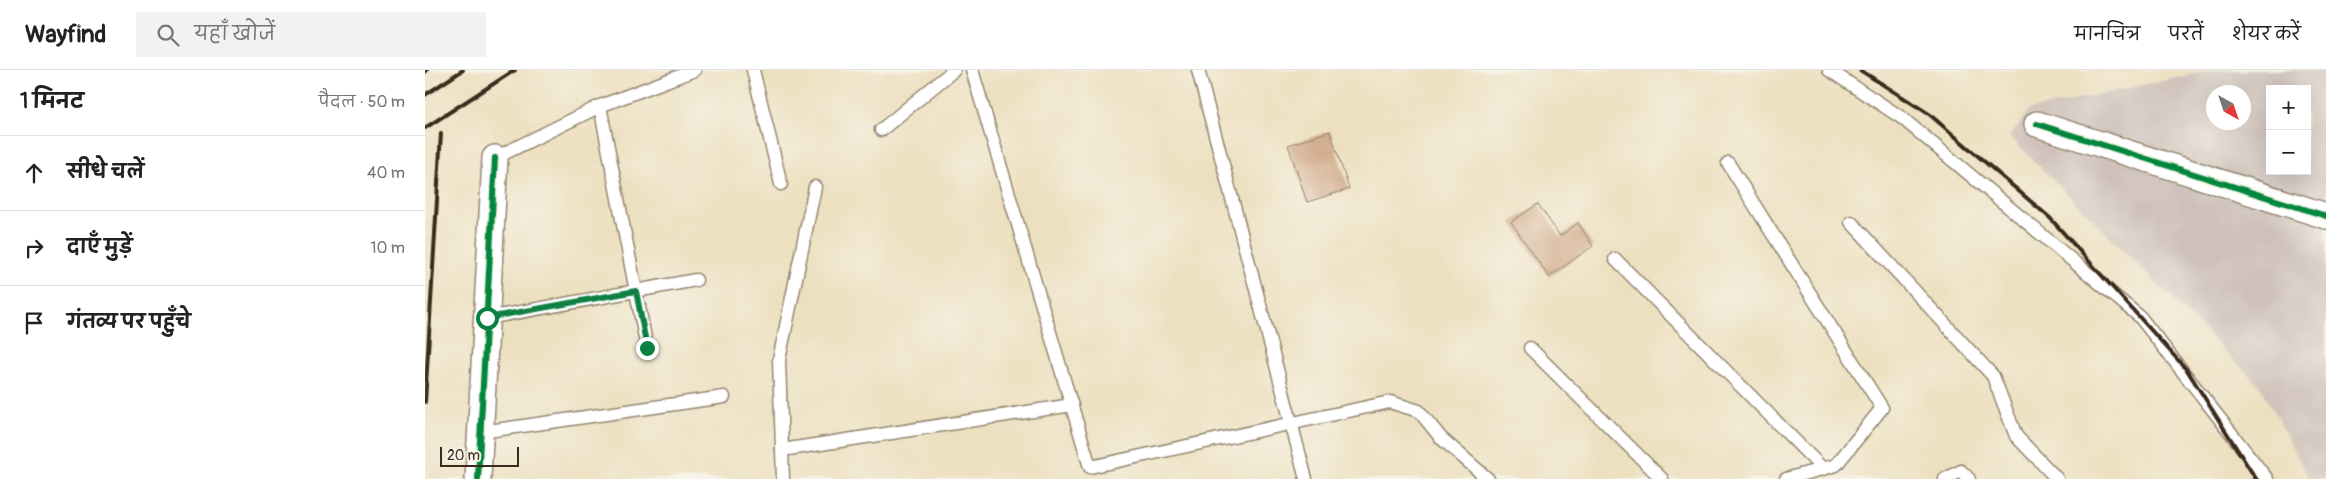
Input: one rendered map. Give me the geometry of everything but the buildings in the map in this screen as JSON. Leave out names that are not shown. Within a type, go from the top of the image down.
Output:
[{"type":"street","points":[[2037,124],[2326,216]]},
{"type":"street","points":[[478,479],[495,158]]},
{"type":"lane","points":[[495,158],[600,106],[695,70]]},
{"type":"lane","points":[[753,70],[781,184]]},
{"type":"lane","points":[[881,130],[953,70]]},
{"type":"lane","points":[[972,70],[1090,467],[1291,425],[1390,402],[1419,411],[1441,438],[1489,479]]},
{"type":"lane","points":[[1198,70],[1305,479]]},
{"type":"lane","points":[[1829,70],[1902,118],[2141,317],[2267,479]]},
{"type":"lane","points":[[600,106],[647,348]]},
{"type":"lane","points":[[1728,163],[1883,408],[1836,465],[1786,479]]},
{"type":"lane","points":[[783,479],[779,360],[815,187]]},
{"type":"lane","points":[[1851,222],[1993,376],[2016,436],[2057,479]]},
{"type":"lane","points":[[1615,260],[1823,469]]},
{"type":"lane","points":[[487,318],[696,280]]},
{"type":"lane","points":[[1529,348],[1662,479]]},
{"type":"lane","points":[[481,432],[724,397]]},
{"type":"lane","points":[[782,450],[1072,405]]},
{"type":"lane","points":[[1945,479],[1961,471],[1969,479]]},
{"type":"shaded area","points":[[2212,70],[2326,70],[2326,479],[2309,479],[2260,386],[2010,137],[2029,110]]},
{"type":"railway","points":[[425,95],[463,70]]},
{"type":"railway","points":[[425,128],[515,70]]},
{"type":"railway","points":[[1860,70],[1929,114],[2050,218],[2187,370],[2256,479]]},
{"type":"railway","points":[[425,402],[441,133]]},
{"type":"cycle path","points":[[2037,124],[2326,216]]},
{"type":"cycle path","points":[[478,479],[495,158]]},
{"type":"route","points":[[487,318],[636,291],[647,348]]}]
